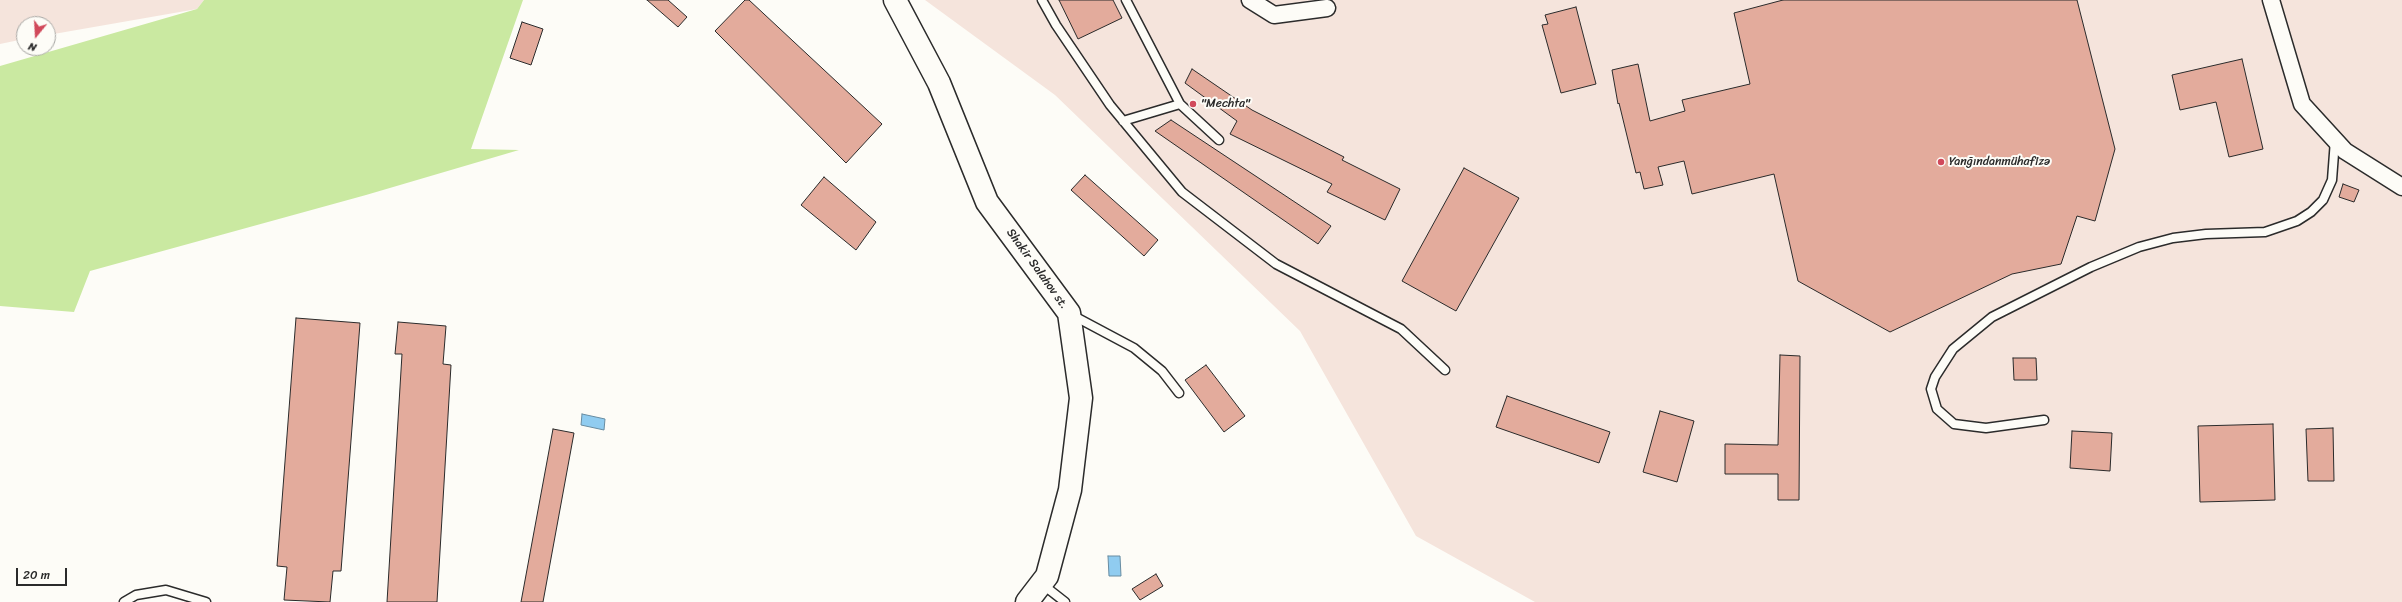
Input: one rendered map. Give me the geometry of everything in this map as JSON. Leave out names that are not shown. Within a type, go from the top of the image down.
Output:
[{"type":"street","name":"Shakir Salahov st.","points":[[895,0],[939,83],[987,202],[1069,313],[1081,398],[1070,490],[1047,576],[1027,602]]},
{"type":"street","points":[[1250,0],[1274,15],[1328,8]]},
{"type":"street","points":[[2271,0],[2302,104],[2345,151],[2402,186]]},
{"type":"lane","points":[[1042,0],[1056,25],[1123,121],[1188,197],[1276,264],[1400,329],[1445,370]]},
{"type":"lane","points":[[1126,0],[1180,104],[1219,140]]},
{"type":"lane","points":[[1123,121],[1180,104]]},
{"type":"lane","points":[[2044,420],[1986,428],[1954,424],[1936,409],[1932,389],[1936,377],[1953,349],[1992,317],[2091,266],[2139,247],[2173,238],[2206,234],[2265,232],[2297,221],[2311,212],[2323,200],[2332,180],[2335,140]]},
{"type":"lane","points":[[1069,313],[1134,348],[1162,371],[1179,393]]},
{"type":"lane","points":[[1042,583],[1065,602]]},
{"type":"lane","points":[[124,602],[136,595],[166,590],[206,602]]},
{"type":"shaded area","points":[[0,0],[204,0],[197,9],[56,34],[56,16],[16,16],[16,41],[0,44]]},
{"type":"shaded area","points":[[925,0],[2402,0],[2402,602],[1535,602],[1416,536],[1300,331],[1055,95]]},
{"type":"green space","points":[[204,0],[523,0],[471,149],[519,150],[366,195],[90,271],[74,312],[0,306],[0,66],[35,56],[56,56],[56,50],[197,9]]},
{"type":"water","points":[[582,414],[605,419],[604,430],[581,425]]},
{"type":"water","points":[[1108,556],[1120,556],[1121,576],[1109,576]]},
{"type":"building","points":[[647,0],[668,0],[687,17],[678,27]]},
{"type":"building","points":[[745,0],[749,0],[882,124],[846,163],[715,31]]},
{"type":"building","points":[[1059,0],[1113,0],[1122,18],[1078,39]]},
{"type":"building","name":"Yanğındanmühafizə","points":[[1783,0],[2077,0],[2115,149],[2095,221],[2077,216],[2061,264],[2012,274],[1890,332],[1798,281],[1774,174],[1692,194],[1684,161],[1658,167],[1663,185],[1644,189],[1640,172],[1636,173],[1619,103],[1618,104],[1612,70],[1638,64],[1650,121],[1685,111],[1682,100],[1750,84],[1734,13]]},
{"type":"building","points":[[1576,7],[1596,84],[1561,93],[1542,25],[1548,24],[1545,15]]},
{"type":"building","points":[[522,22],[543,29],[531,65],[510,58]]},
{"type":"building","points":[[2242,59],[2263,149],[2229,157],[2216,102],[2180,110],[2172,75]]},
{"type":"building","points":[[1192,69],[1252,110],[1344,157],[1342,160],[1400,189],[1385,220],[1327,192],[1332,184],[1230,134],[1237,121],[1185,83]]},
{"type":"building","points":[[1171,120],[1331,226],[1318,244],[1155,131]]},
{"type":"building","points":[[1464,168],[1519,198],[1456,311],[1402,281]]},
{"type":"building","points":[[1085,175],[1158,240],[1144,256],[1071,190]]},
{"type":"building","points":[[824,177],[876,222],[856,250],[801,205]]},
{"type":"building","points":[[2343,184],[2359,190],[2354,202],[2339,197]]},
{"type":"building","points":[[296,318],[360,323],[341,571],[333,571],[330,602],[284,600],[287,567],[277,566]]},
{"type":"building","points":[[398,322],[446,326],[443,364],[451,365],[437,602],[387,602],[402,354],[395,354]]},
{"type":"building","points":[[1780,355],[1800,356],[1799,500],[1778,500],[1778,474],[1725,474],[1725,444],[1778,445]]},
{"type":"building","points":[[2013,358],[2036,358],[2037,380],[2014,380]]},
{"type":"building","points":[[1206,365],[1245,416],[1224,432],[1185,380]]},
{"type":"building","points":[[1507,396],[1610,432],[1599,463],[1496,427]]},
{"type":"building","points":[[1660,411],[1694,421],[1677,482],[1643,472]]},
{"type":"building","points":[[2273,424],[2275,500],[2200,502],[2198,426]]},
{"type":"building","points":[[2333,428],[2334,481],[2308,481],[2306,429]]},
{"type":"building","points":[[553,429],[574,433],[543,602],[521,602]]},
{"type":"building","points":[[2072,431],[2112,433],[2110,471],[2070,468]]},
{"type":"building","points":[[1156,574],[1163,586],[1140,600],[1132,589]]},
{"type":"place","name":"\"Mechta\"","points":[[1193,104]]},
{"type":"place","name":"Yanğındanmühafizə","points":[[1941,162]]}]
